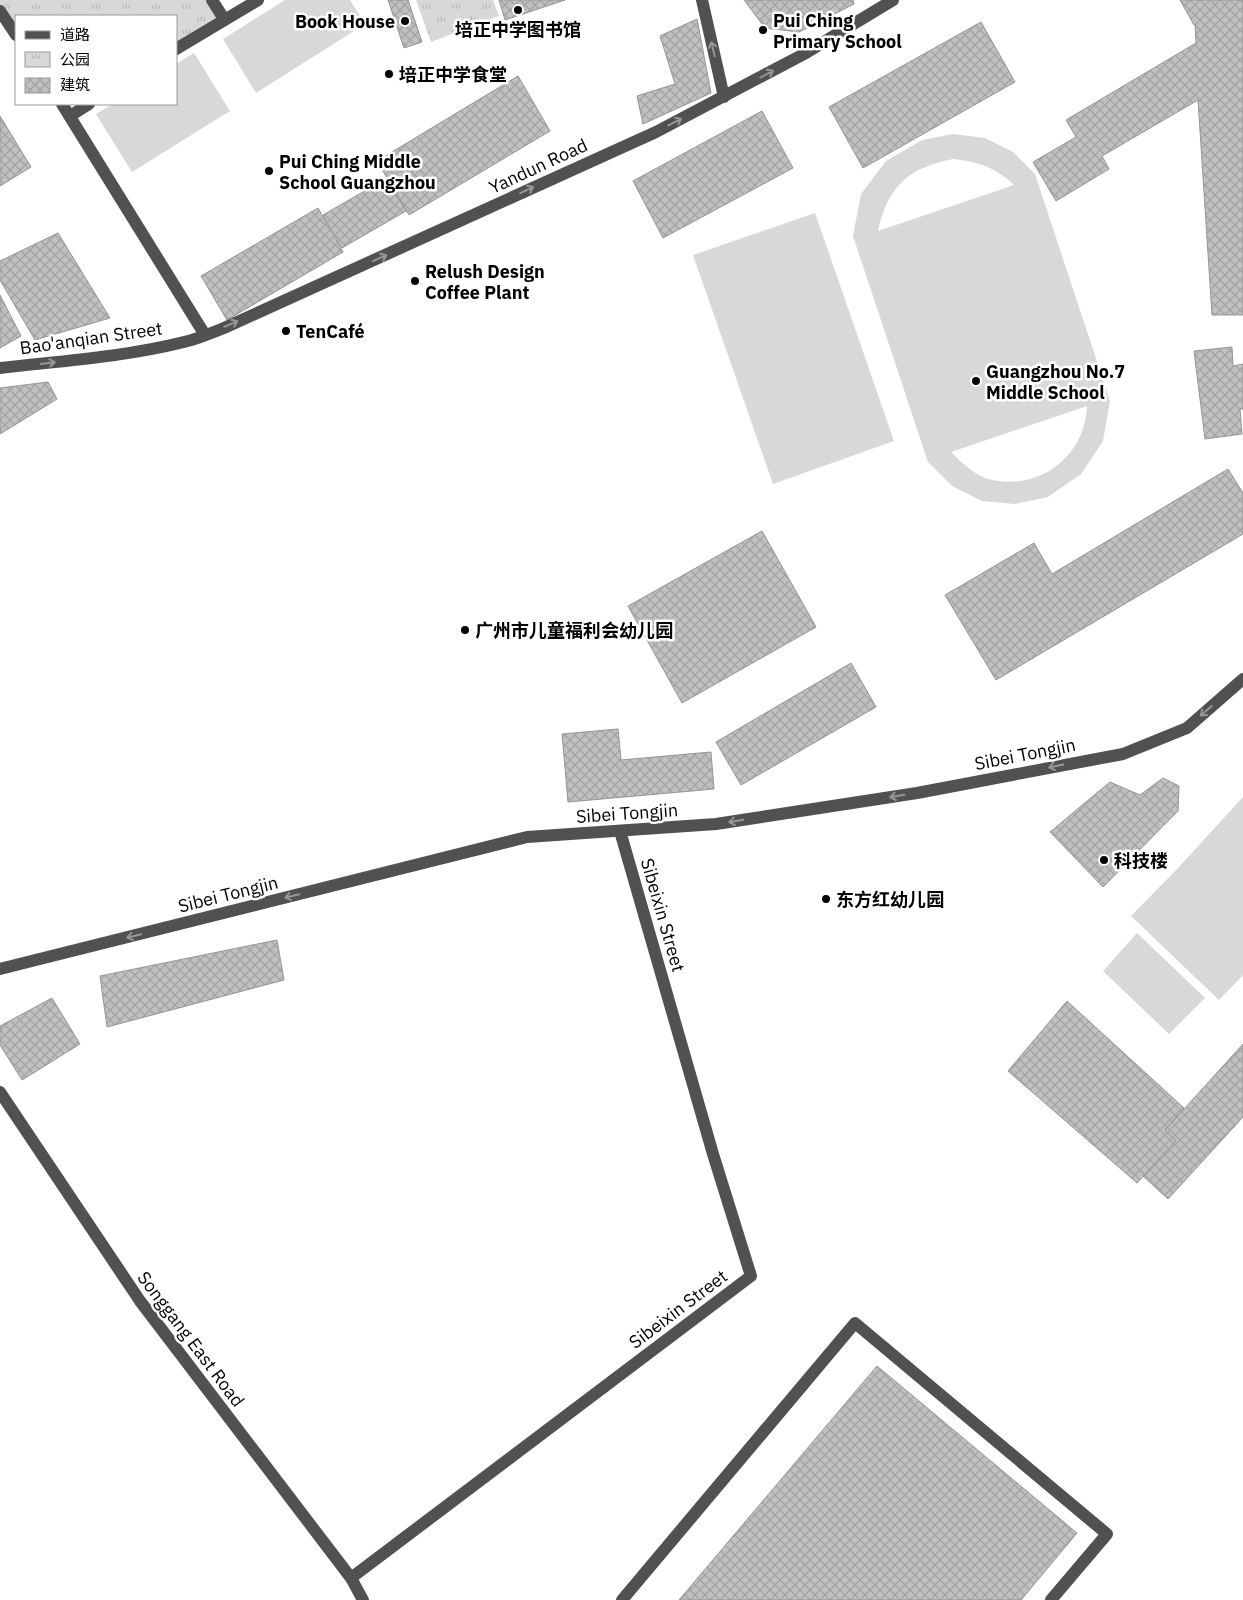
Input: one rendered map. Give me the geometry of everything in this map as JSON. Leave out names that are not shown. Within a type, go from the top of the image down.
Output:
[{"type":"street","points":[[212,0],[224,19]]},
{"type":"street","points":[[178,48],[258,0]]},
{"type":"street","points":[[702,0],[724,97]]},
{"type":"street","name":"Yandun Road","points":[[186,342],[272,307],[656,132],[804,54],[893,0]]},
{"type":"street","points":[[0,11],[15,34]]},
{"type":"street","points":[[63,105],[205,335]]},
{"type":"street","points":[[70,116],[87,105]]},
{"type":"street","name":"Bao'anqian Street","points":[[0,368],[113,355],[186,342]]},
{"type":"street","name":"Sibei Tongjin","points":[[0,969],[527,837],[716,824],[918,793],[1122,754],[1187,728],[1243,679]]},
{"type":"street","name":"Sibeixin Street","points":[[351,1578],[751,1276],[713,1154],[620,830]]},
{"type":"street","name":"Songgang East Road","points":[[0,1092],[140,1301],[351,1578],[363,1600]]},
{"type":"street","points":[[622,1600],[854,1323],[1107,1534],[1051,1600]]},
{"type":"green space","points":[[0,0],[212,0],[224,19],[178,48],[178,15],[15,15],[15,34],[0,11]]},
{"type":"green space","points":[[285,0],[350,0],[365,24],[256,93],[223,39]]},
{"type":"green space","points":[[416,0],[493,0],[499,16],[431,42]]},
{"type":"green space","points":[[194,53],[230,111],[132,172],[96,114],[111,105],[178,105],[178,63]]},
{"type":"green space","points":[[953,134],[985,138],[1013,152],[1035,174],[1110,401],[1103,441],[1081,474],[1048,497],[1015,504],[982,501],[952,486],[928,462],[853,236],[861,194],[886,161],[922,140]],"holes":[[[953,159],[986,166],[1014,185],[878,231],[888,202],[902,182],[924,168]],[[1087,406],[1084,424],[1078,440],[1069,454],[1057,466],[1027,480],[1010,482],[992,480],[980,476],[951,452]]]},
{"type":"green space","points":[[815,213],[894,441],[773,484],[693,255]]},
{"type":"green space","points":[[1243,797],[1243,975],[1219,1000],[1131,916]]},
{"type":"green space","points":[[1137,933],[1205,998],[1169,1034],[1103,971]]},
{"type":"building","name":"Book House","points":[[388,0],[408,0],[422,42],[404,48]]},
{"type":"building","name":"培正中学图书馆","points":[[499,0],[565,0],[505,20]]},
{"type":"building","points":[[744,0],[853,0],[854,4],[799,32],[765,28]]},
{"type":"building","points":[[1180,0],[1243,0],[1243,315],[1212,315],[1198,100],[1102,156],[1109,169],[1056,201],[1033,162],[1076,137],[1066,120],[1196,43],[1195,24]]},
{"type":"building","points":[[697,19],[711,93],[643,124],[637,96],[675,84],[660,36]]},
{"type":"building","points":[[981,22],[1015,82],[863,168],[829,107]]},
{"type":"building","points":[[518,76],[550,131],[409,215],[377,161]]},
{"type":"building","points":[[762,111],[793,168],[663,238],[633,181]]},
{"type":"building","points":[[0,116],[31,167],[0,186]]},
{"type":"building","points":[[387,178],[406,211],[342,248],[323,215]]},
{"type":"building","points":[[318,208],[343,252],[227,320],[201,276]]},
{"type":"building","points":[[58,233],[110,318],[35,340],[0,280],[0,261]]},
{"type":"building","points":[[0,295],[21,336],[0,348]]},
{"type":"building","points":[[1232,347],[1233,366],[1243,364],[1243,409],[1240,409],[1242,434],[1205,439],[1194,351]]},
{"type":"building","points":[[48,382],[57,399],[0,434],[0,388]]},
{"type":"building","points":[[1228,469],[1243,493],[1243,534],[996,680],[945,595],[1034,543],[1052,574]]},
{"type":"building","points":[[762,531],[816,627],[682,703],[628,606]]},
{"type":"building","points":[[851,663],[876,707],[741,785],[716,742]]},
{"type":"building","points":[[618,729],[621,760],[711,752],[714,789],[568,802],[562,734]]},
{"type":"building","name":"科技楼","points":[[1163,778],[1179,786],[1178,811],[1103,887],[1050,832],[1110,782],[1140,795]]},
{"type":"building","points":[[277,940],[284,980],[107,1027],[100,976]]},
{"type":"building","points":[[52,998],[80,1044],[22,1080],[0,1045],[0,1026]]},
{"type":"building","points":[[1067,1001],[1184,1108],[1165,1130],[1176,1141],[1137,1183],[1008,1071]]},
{"type":"building","points":[[1243,1044],[1243,1117],[1168,1199],[1143,1176],[1176,1141],[1165,1130]]},
{"type":"building","points":[[877,1366],[1077,1533],[1021,1600],[679,1600]]},
{"type":"place","name":"培正中学图书馆","points":[[518,10]]},
{"type":"place","name":"Book House","points":[[405,21]]},
{"type":"place","name":"Pui Ching Primary School","points":[[763,30]]},
{"type":"place","name":"培正中学食堂","points":[[389,74]]},
{"type":"place","name":"Pui Ching Middle School Guangzhou","points":[[269,171]]},
{"type":"place","name":"Relush Design Coffee Plant","points":[[415,281]]},
{"type":"place","name":"TenCafé","points":[[286,331]]},
{"type":"place","name":"Guangzhou No.7 Middle School","points":[[976,381]]},
{"type":"place","name":"广州市儿童福利会幼儿园","points":[[465,630]]},
{"type":"place","name":"科技楼","points":[[1104,860]]},
{"type":"place","name":"东方红幼儿园","points":[[826,899]]}]
